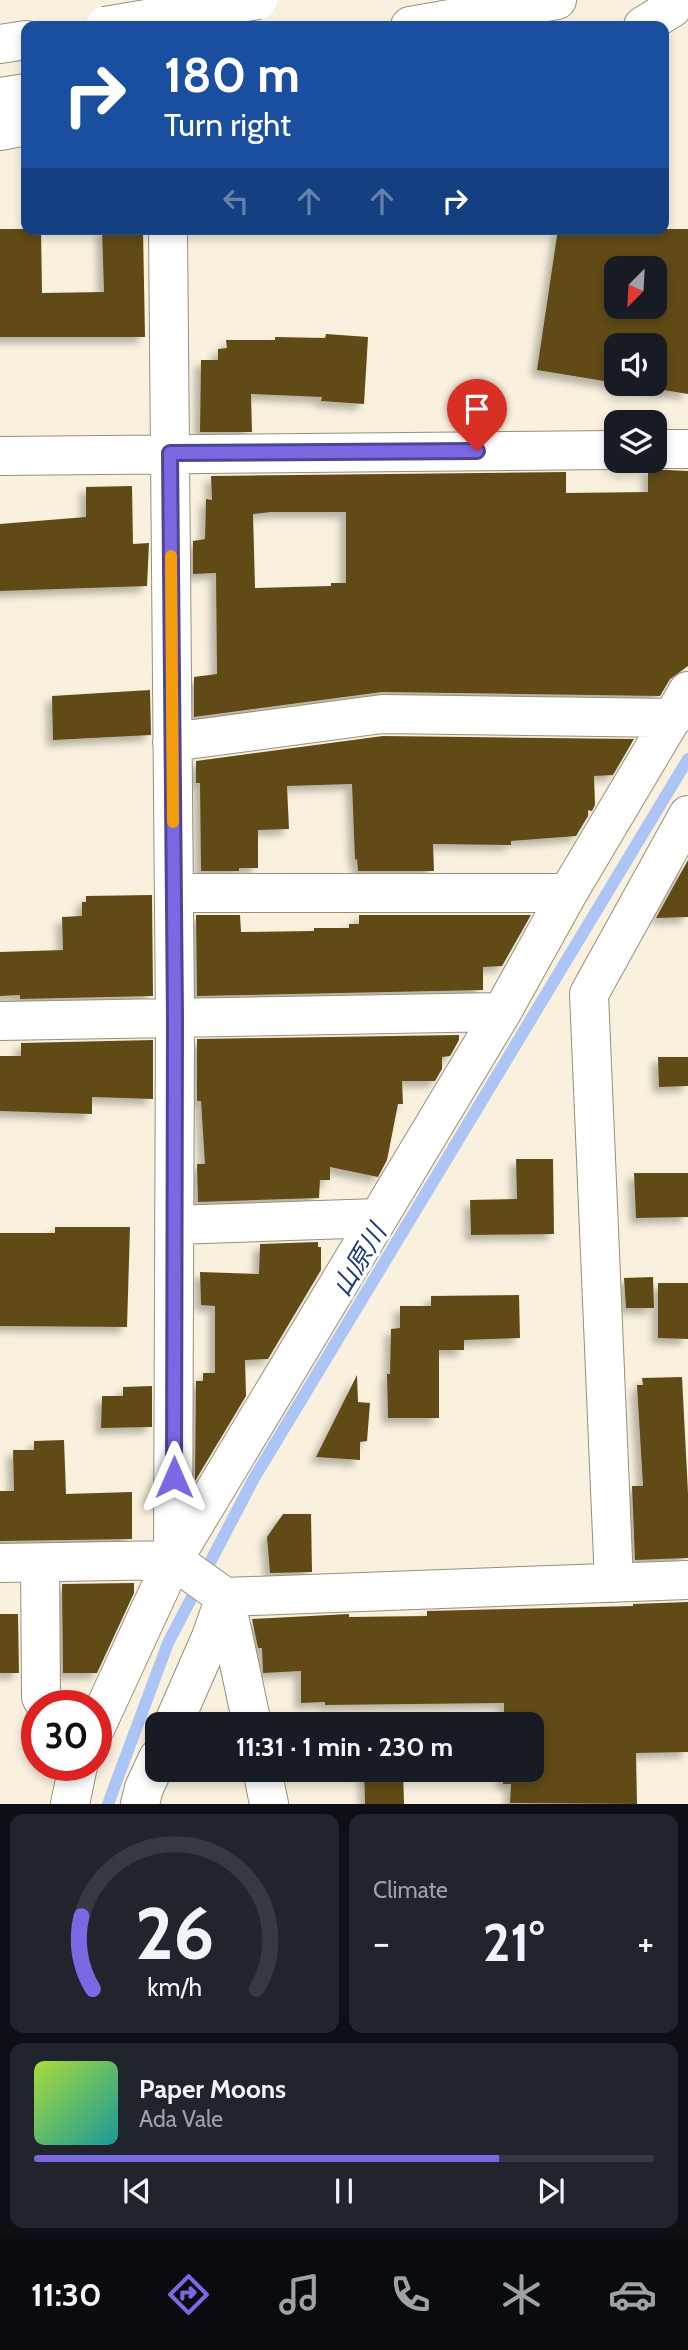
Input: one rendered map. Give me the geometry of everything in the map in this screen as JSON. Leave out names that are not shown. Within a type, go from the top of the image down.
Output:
[{"type":"main road","points":[[166,0],[166,21]]},
{"type":"main road","points":[[134,21],[258,0]]},
{"type":"main road","points":[[438,21],[557,0]]},
{"type":"main road","points":[[651,21],[672,8],[678,0]]},
{"type":"main road","points":[[0,44],[21,41]]},
{"type":"main road","points":[[0,97],[21,94]]},
{"type":"main road","points":[[0,131],[21,126]]},
{"type":"main road","points":[[168,235],[175,1019],[173,1560]]},
{"type":"main road","points":[[667,449],[688,449]]},
{"type":"main road","points":[[0,456],[604,450]]},
{"type":"main road","points":[[172,742],[382,714],[680,704]]},
{"type":"main road","points":[[112,1692],[173,1560],[502,1012],[568,893],[680,704]]},
{"type":"main road","points":[[614,1583],[589,994],[688,815]]},
{"type":"main road","points":[[174,893],[568,893]]},
{"type":"main road","points":[[0,1021],[502,1012]]},
{"type":"main road","points":[[174,1225],[378,1218]]},
{"type":"main road","points":[[0,1563],[173,1560],[225,1597],[688,1580]]},
{"type":"main road","points":[[40,1563],[41,1690]]},
{"type":"main road","points":[[178,1712],[225,1597]]},
{"type":"main road","points":[[225,1597],[249,1712]]},
{"type":"main road","points":[[70,1804],[75,1781]]},
{"type":"main road","points":[[140,1804],[147,1782]]},
{"type":"main road","points":[[265,1782],[269,1804]]},
{"type":"building","points":[[0,229],[21,229],[21,235],[41,235],[42,293],[104,292],[102,235],[143,235],[145,337],[0,337]]},
{"type":"building","points":[[669,229],[688,229],[688,394],[667,391],[667,333],[604,333],[604,381],[537,370],[557,235],[669,235]]},
{"type":"building","points":[[326,334],[368,337],[364,404],[321,401],[322,397],[251,394],[252,432],[200,432],[201,360],[218,360],[218,349],[227,348],[226,340],[325,338]]},
{"type":"building","points":[[688,471],[688,666],[670,679],[660,696],[382,692],[194,717],[194,677],[217,674],[216,573],[193,574],[193,541],[205,539],[206,499],[212,500],[211,476],[566,472],[566,493],[648,492],[648,473]],"holes":[[[346,512],[346,583],[331,583],[331,586],[255,588],[253,514]]]},
{"type":"building","points":[[132,486],[133,544],[149,543],[147,586],[0,591],[0,524],[86,517],[86,487]]},
{"type":"building","points":[[150,690],[151,735],[53,740],[52,696]]},
{"type":"building","points":[[383,736],[634,739],[613,775],[594,776],[595,805],[592,811],[588,810],[588,816],[576,836],[511,841],[511,845],[433,844],[434,871],[358,871],[357,859],[355,860],[352,784],[287,786],[289,829],[258,830],[258,868],[201,871],[200,783],[196,783],[196,761]]},
{"type":"building","points":[[688,860],[688,917],[656,918]]},
{"type":"building","points":[[152,895],[153,996],[20,999],[20,995],[0,996],[0,952],[63,950],[62,917],[82,916],[82,902],[86,902],[86,896]]},
{"type":"building","points":[[196,915],[240,915],[241,932],[349,928],[349,924],[359,924],[359,915],[531,915],[502,966],[483,967],[483,990],[197,996]]},
{"type":"building","points":[[459,1035],[450,1056],[442,1057],[442,1069],[435,1081],[402,1081],[403,1104],[398,1104],[387,1160],[378,1177],[330,1167],[330,1180],[320,1180],[319,1198],[198,1202],[197,1164],[205,1164],[201,1101],[197,1101],[197,1039]]},
{"type":"building","points":[[153,1040],[153,1099],[92,1097],[92,1114],[0,1111],[0,1056],[21,1056],[21,1043]]},
{"type":"building","points":[[658,1057],[688,1057],[688,1086],[659,1087]]},
{"type":"building","points":[[516,1159],[553,1159],[554,1234],[471,1235],[470,1200],[517,1199]]},
{"type":"building","points":[[634,1173],[688,1173],[688,1217],[636,1218]]},
{"type":"building","points":[[55,1227],[130,1227],[127,1327],[0,1326],[0,1233],[55,1233]]},
{"type":"building","points":[[318,1242],[318,1247],[321,1247],[321,1270],[268,1359],[245,1360],[246,1396],[195,1481],[196,1381],[203,1381],[203,1373],[215,1373],[215,1306],[201,1305],[200,1272],[259,1274],[260,1244]]},
{"type":"building","points":[[653,1277],[654,1308],[626,1308],[624,1278]]},
{"type":"building","points":[[658,1283],[688,1283],[688,1339],[658,1338]]},
{"type":"building","points":[[519,1295],[520,1338],[464,1340],[464,1350],[439,1350],[439,1418],[388,1418],[387,1374],[390,1374],[391,1329],[400,1328],[400,1306],[431,1306],[431,1296]]},
{"type":"building","points":[[357,1375],[358,1402],[370,1403],[367,1441],[360,1442],[360,1460],[316,1457]]},
{"type":"building","points":[[682,1377],[688,1493],[688,1558],[635,1560],[632,1486],[643,1486],[637,1385],[643,1385],[642,1378]]},
{"type":"building","points":[[152,1386],[152,1427],[101,1428],[102,1396],[123,1396],[123,1387]]},
{"type":"building","points":[[64,1440],[66,1494],[132,1492],[132,1539],[0,1541],[0,1491],[14,1491],[13,1450],[34,1450],[34,1441]]},
{"type":"building","points":[[283,1514],[311,1514],[312,1572],[270,1573],[267,1537]]},
{"type":"building","points":[[134,1583],[134,1593],[97,1673],[63,1673],[62,1584]]},
{"type":"building","points":[[688,1602],[688,1752],[636,1753],[637,1804],[510,1803],[511,1784],[503,1782],[544,1782],[544,1712],[504,1712],[504,1703],[301,1703],[301,1671],[263,1673],[262,1648],[258,1648],[252,1619],[349,1614],[349,1617],[427,1616],[427,1611]]},
{"type":"building","points":[[0,1614],[18,1614],[19,1673],[0,1673]]},
{"type":"building","points":[[364,1782],[403,1782],[404,1804],[365,1804]]},
{"type":"waterway","name":"山原川","points":[[108,1804],[168,1643],[253,1480],[688,759]]},
{"type":"slow traffic","points":[[171,556],[173,822]]},
{"type":"route","points":[[174,1477],[175,1019],[170,453],[477,451]]}]
